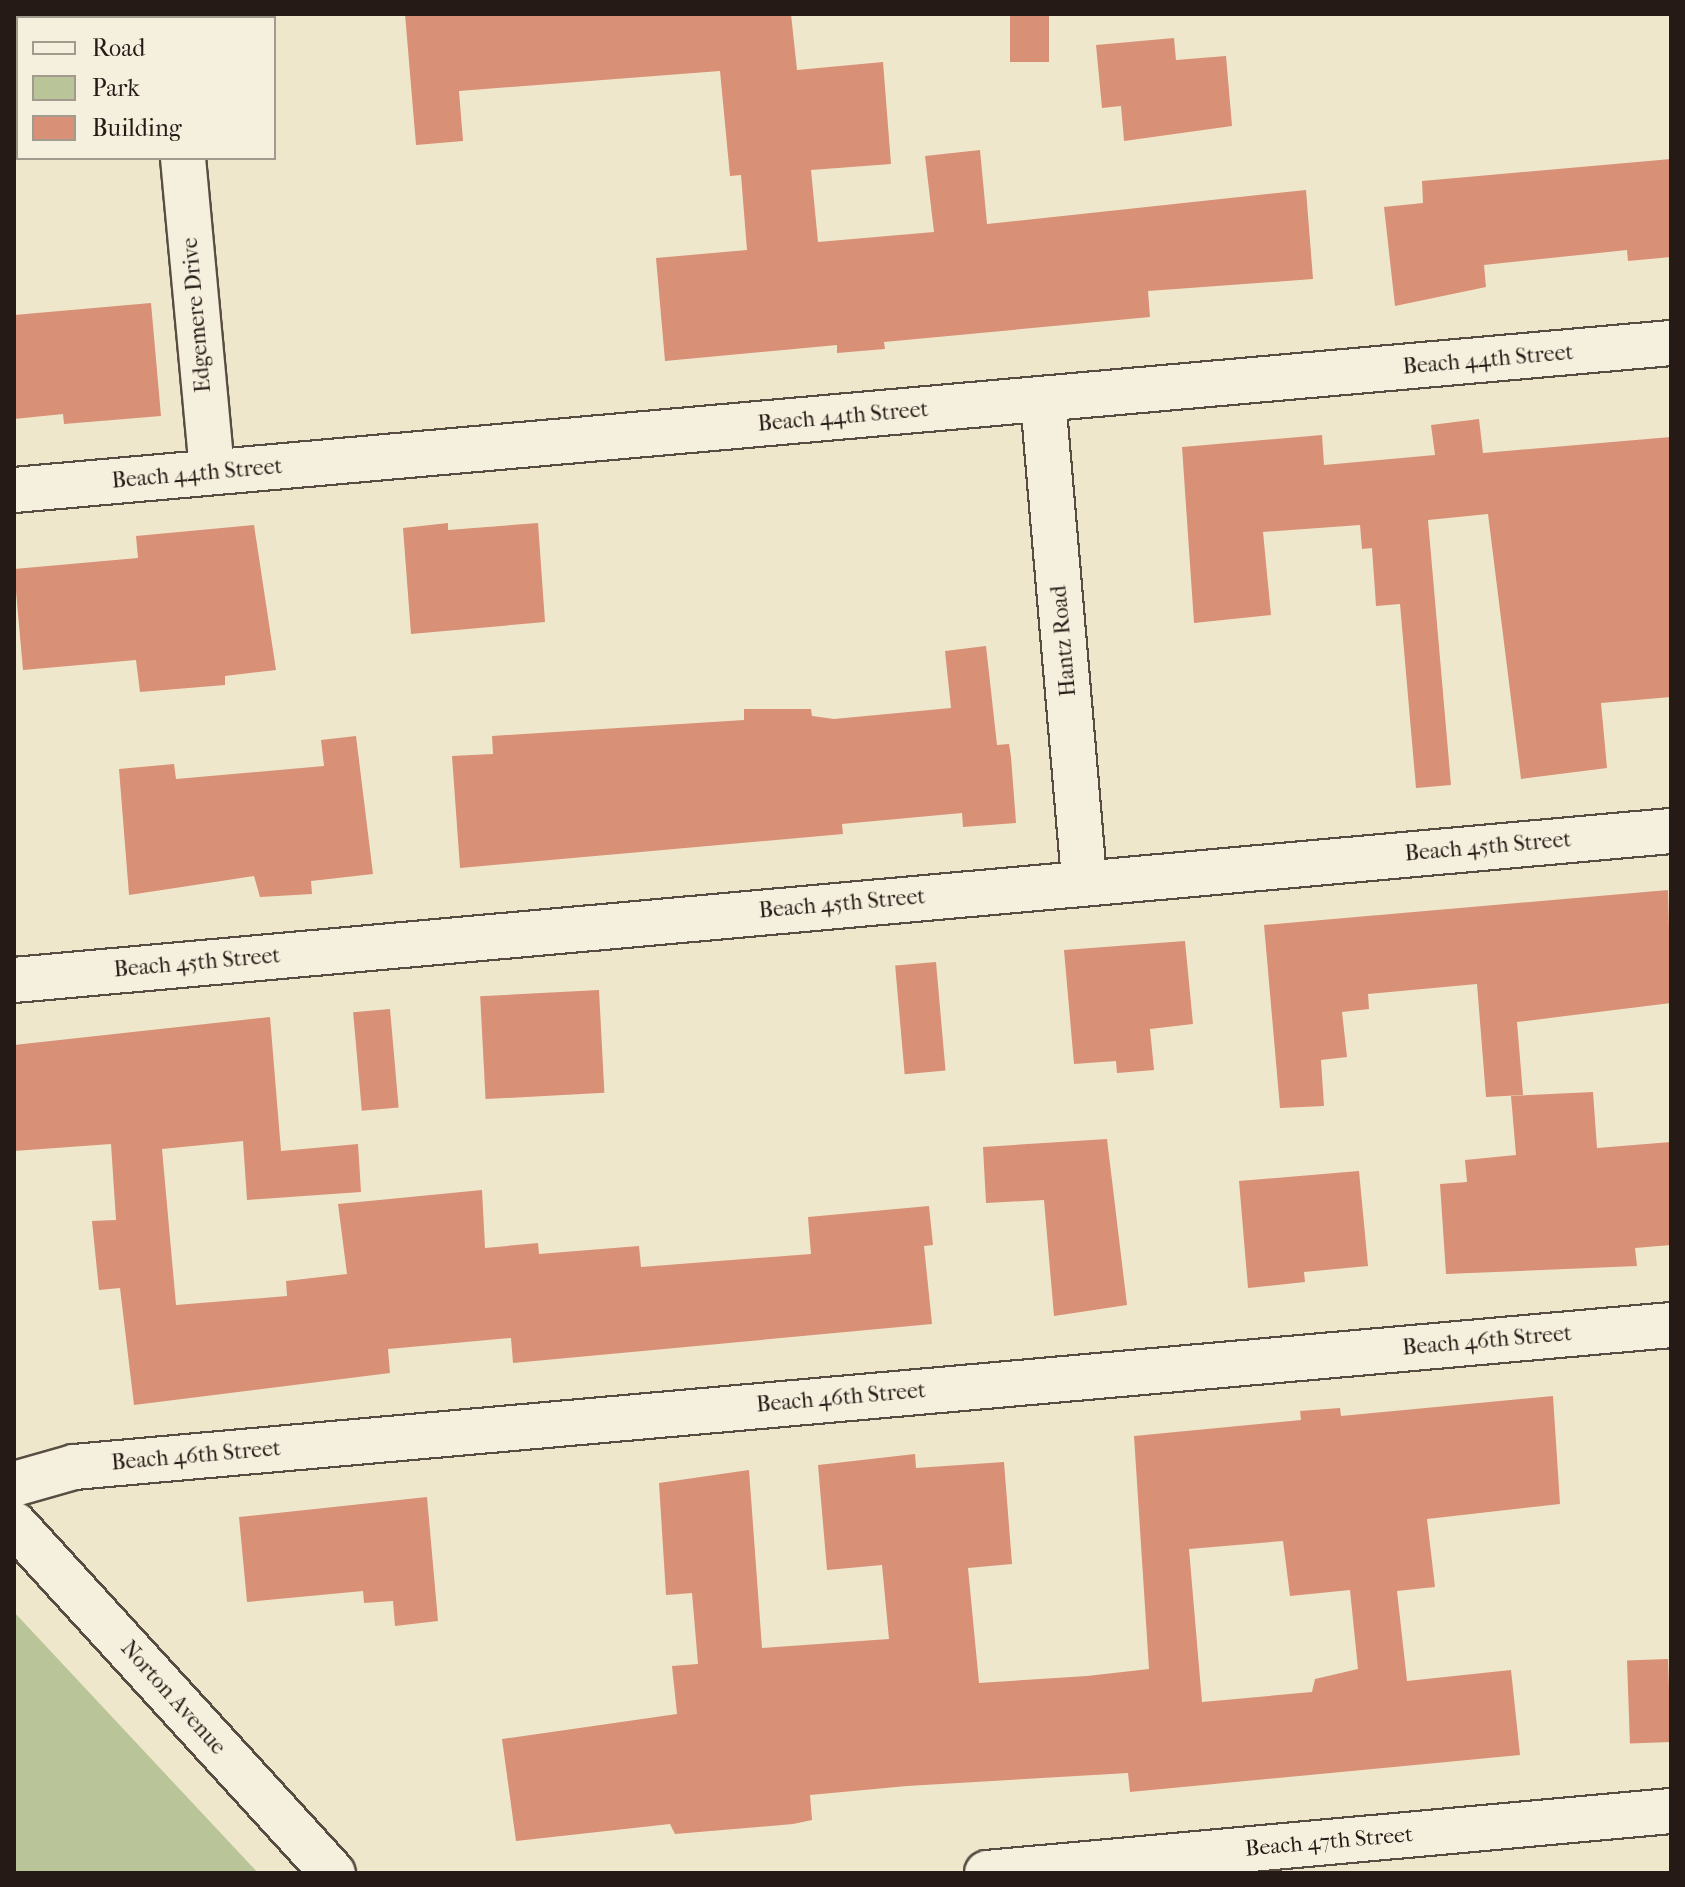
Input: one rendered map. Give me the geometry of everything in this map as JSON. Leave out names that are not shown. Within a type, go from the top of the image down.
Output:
[{"type":"street","name":"Edgemere Drive","points":[[183,160],[212,472]]},
{"type":"street","name":"Beach 44th Street","points":[[14,490],[1671,343]]},
{"type":"street","name":"Hantz Road","points":[[1043,400],[1084,882]]},
{"type":"street","name":"Beach 45th Street","points":[[14,980],[1671,831]]},
{"type":"street","name":"Beach 46th Street","points":[[14,1484],[74,1467],[1671,1325]]},
{"type":"street","name":"Norton Avenue","points":[[14,1524],[333,1873]]},
{"type":"street","name":"Beach 47th Street","points":[[987,1873],[1671,1811]]},
{"type":"green space","points":[[14,1612],[258,1873],[14,1873]]},
{"type":"building","points":[[405,14],[791,14],[797,70],[883,62],[891,164],[811,170],[818,242],[934,232],[925,156],[980,150],[987,224],[1306,190],[1313,279],[1148,291],[1150,317],[884,342],[885,349],[837,353],[837,345],[665,361],[656,258],[747,250],[741,175],[730,176],[720,71],[459,91],[463,141],[416,145]]},
{"type":"building","points":[[1010,14],[1049,14],[1049,62],[1010,62]]},
{"type":"building","points":[[1174,38],[1176,60],[1226,56],[1232,126],[1124,141],[1121,106],[1102,108],[1096,45]]},
{"type":"building","points":[[1671,159],[1671,257],[1628,261],[1627,250],[1484,265],[1486,287],[1395,306],[1384,207],[1423,203],[1422,181]]},
{"type":"building","points":[[151,303],[161,416],[64,424],[63,414],[14,419],[14,315]]},
{"type":"building","points":[[1479,419],[1483,453],[1671,437],[1671,697],[1601,703],[1607,768],[1521,779],[1488,514],[1428,520],[1451,785],[1416,788],[1400,604],[1376,606],[1372,548],[1362,549],[1360,525],[1263,532],[1271,615],[1194,623],[1182,447],[1322,435],[1324,465],[1435,455],[1431,425]]},
{"type":"building","points":[[448,523],[448,530],[538,523],[545,622],[411,634],[403,528]]},
{"type":"building","points":[[254,525],[276,670],[225,676],[225,685],[140,692],[136,660],[23,670],[14,569],[138,558],[136,536]]},
{"type":"building","points":[[986,646],[997,745],[1009,744],[1016,823],[963,827],[962,813],[842,824],[843,834],[460,868],[452,756],[493,754],[492,736],[744,720],[744,709],[811,709],[812,716],[834,719],[951,708],[945,651]]},
{"type":"building","points":[[356,736],[373,874],[311,881],[312,894],[260,897],[254,876],[129,895],[119,769],[174,764],[176,779],[324,766],[321,740]]},
{"type":"building","points":[[1668,890],[1671,1003],[1517,1022],[1523,1095],[1486,1097],[1477,984],[1368,994],[1369,1009],[1342,1012],[1347,1057],[1321,1060],[1324,1106],[1280,1108],[1264,925]]},
{"type":"building","points":[[1185,941],[1193,1024],[1150,1029],[1154,1070],[1117,1073],[1116,1061],[1074,1064],[1064,950]]},
{"type":"building","points":[[936,962],[945,1071],[905,1074],[895,966]]},
{"type":"building","points":[[599,990],[604,1093],[486,1099],[480,996]]},
{"type":"building","points":[[390,1009],[399,1108],[362,1111],[353,1012]]},
{"type":"building","points":[[270,1017],[281,1151],[358,1144],[361,1192],[247,1200],[243,1141],[162,1149],[176,1305],[287,1296],[286,1281],[347,1274],[338,1204],[482,1190],[485,1248],[538,1243],[539,1254],[639,1246],[641,1267],[811,1254],[808,1217],[929,1206],[933,1245],[924,1246],[932,1324],[513,1363],[511,1338],[388,1349],[390,1373],[134,1405],[120,1288],[99,1290],[92,1221],[116,1220],[111,1144],[14,1151],[14,1045]]},
{"type":"building","points":[[1593,1092],[1597,1148],[1671,1142],[1671,1245],[1635,1248],[1637,1266],[1446,1274],[1440,1184],[1467,1182],[1465,1160],[1516,1155],[1511,1096]]},
{"type":"building","points":[[1107,1139],[1127,1305],[1054,1316],[1044,1200],[986,1203],[983,1147]]},
{"type":"building","points":[[1359,1171],[1368,1266],[1304,1272],[1305,1282],[1248,1288],[1239,1181]]},
{"type":"building","points":[[1553,1396],[1560,1504],[1427,1519],[1435,1587],[1397,1591],[1407,1681],[1511,1670],[1520,1755],[1130,1792],[1128,1773],[907,1786],[810,1795],[812,1820],[793,1824],[675,1834],[670,1824],[516,1841],[502,1739],[677,1714],[672,1666],[698,1664],[692,1593],[666,1595],[659,1483],[749,1470],[762,1648],[889,1639],[882,1565],[827,1570],[818,1465],[915,1454],[916,1468],[1004,1462],[1012,1564],[968,1568],[979,1683],[1087,1676],[1149,1669],[1134,1436],[1301,1420],[1300,1411],[1340,1408],[1341,1416]],"holes":[[[1283,1541],[1290,1596],[1350,1590],[1358,1669],[1315,1679],[1312,1692],[1202,1702],[1189,1549]]]},
{"type":"building","points":[[427,1497],[438,1621],[395,1626],[393,1601],[364,1603],[363,1591],[247,1602],[239,1517]]},
{"type":"building","points":[[1668,1659],[1671,1742],[1630,1743],[1627,1660]]}]
